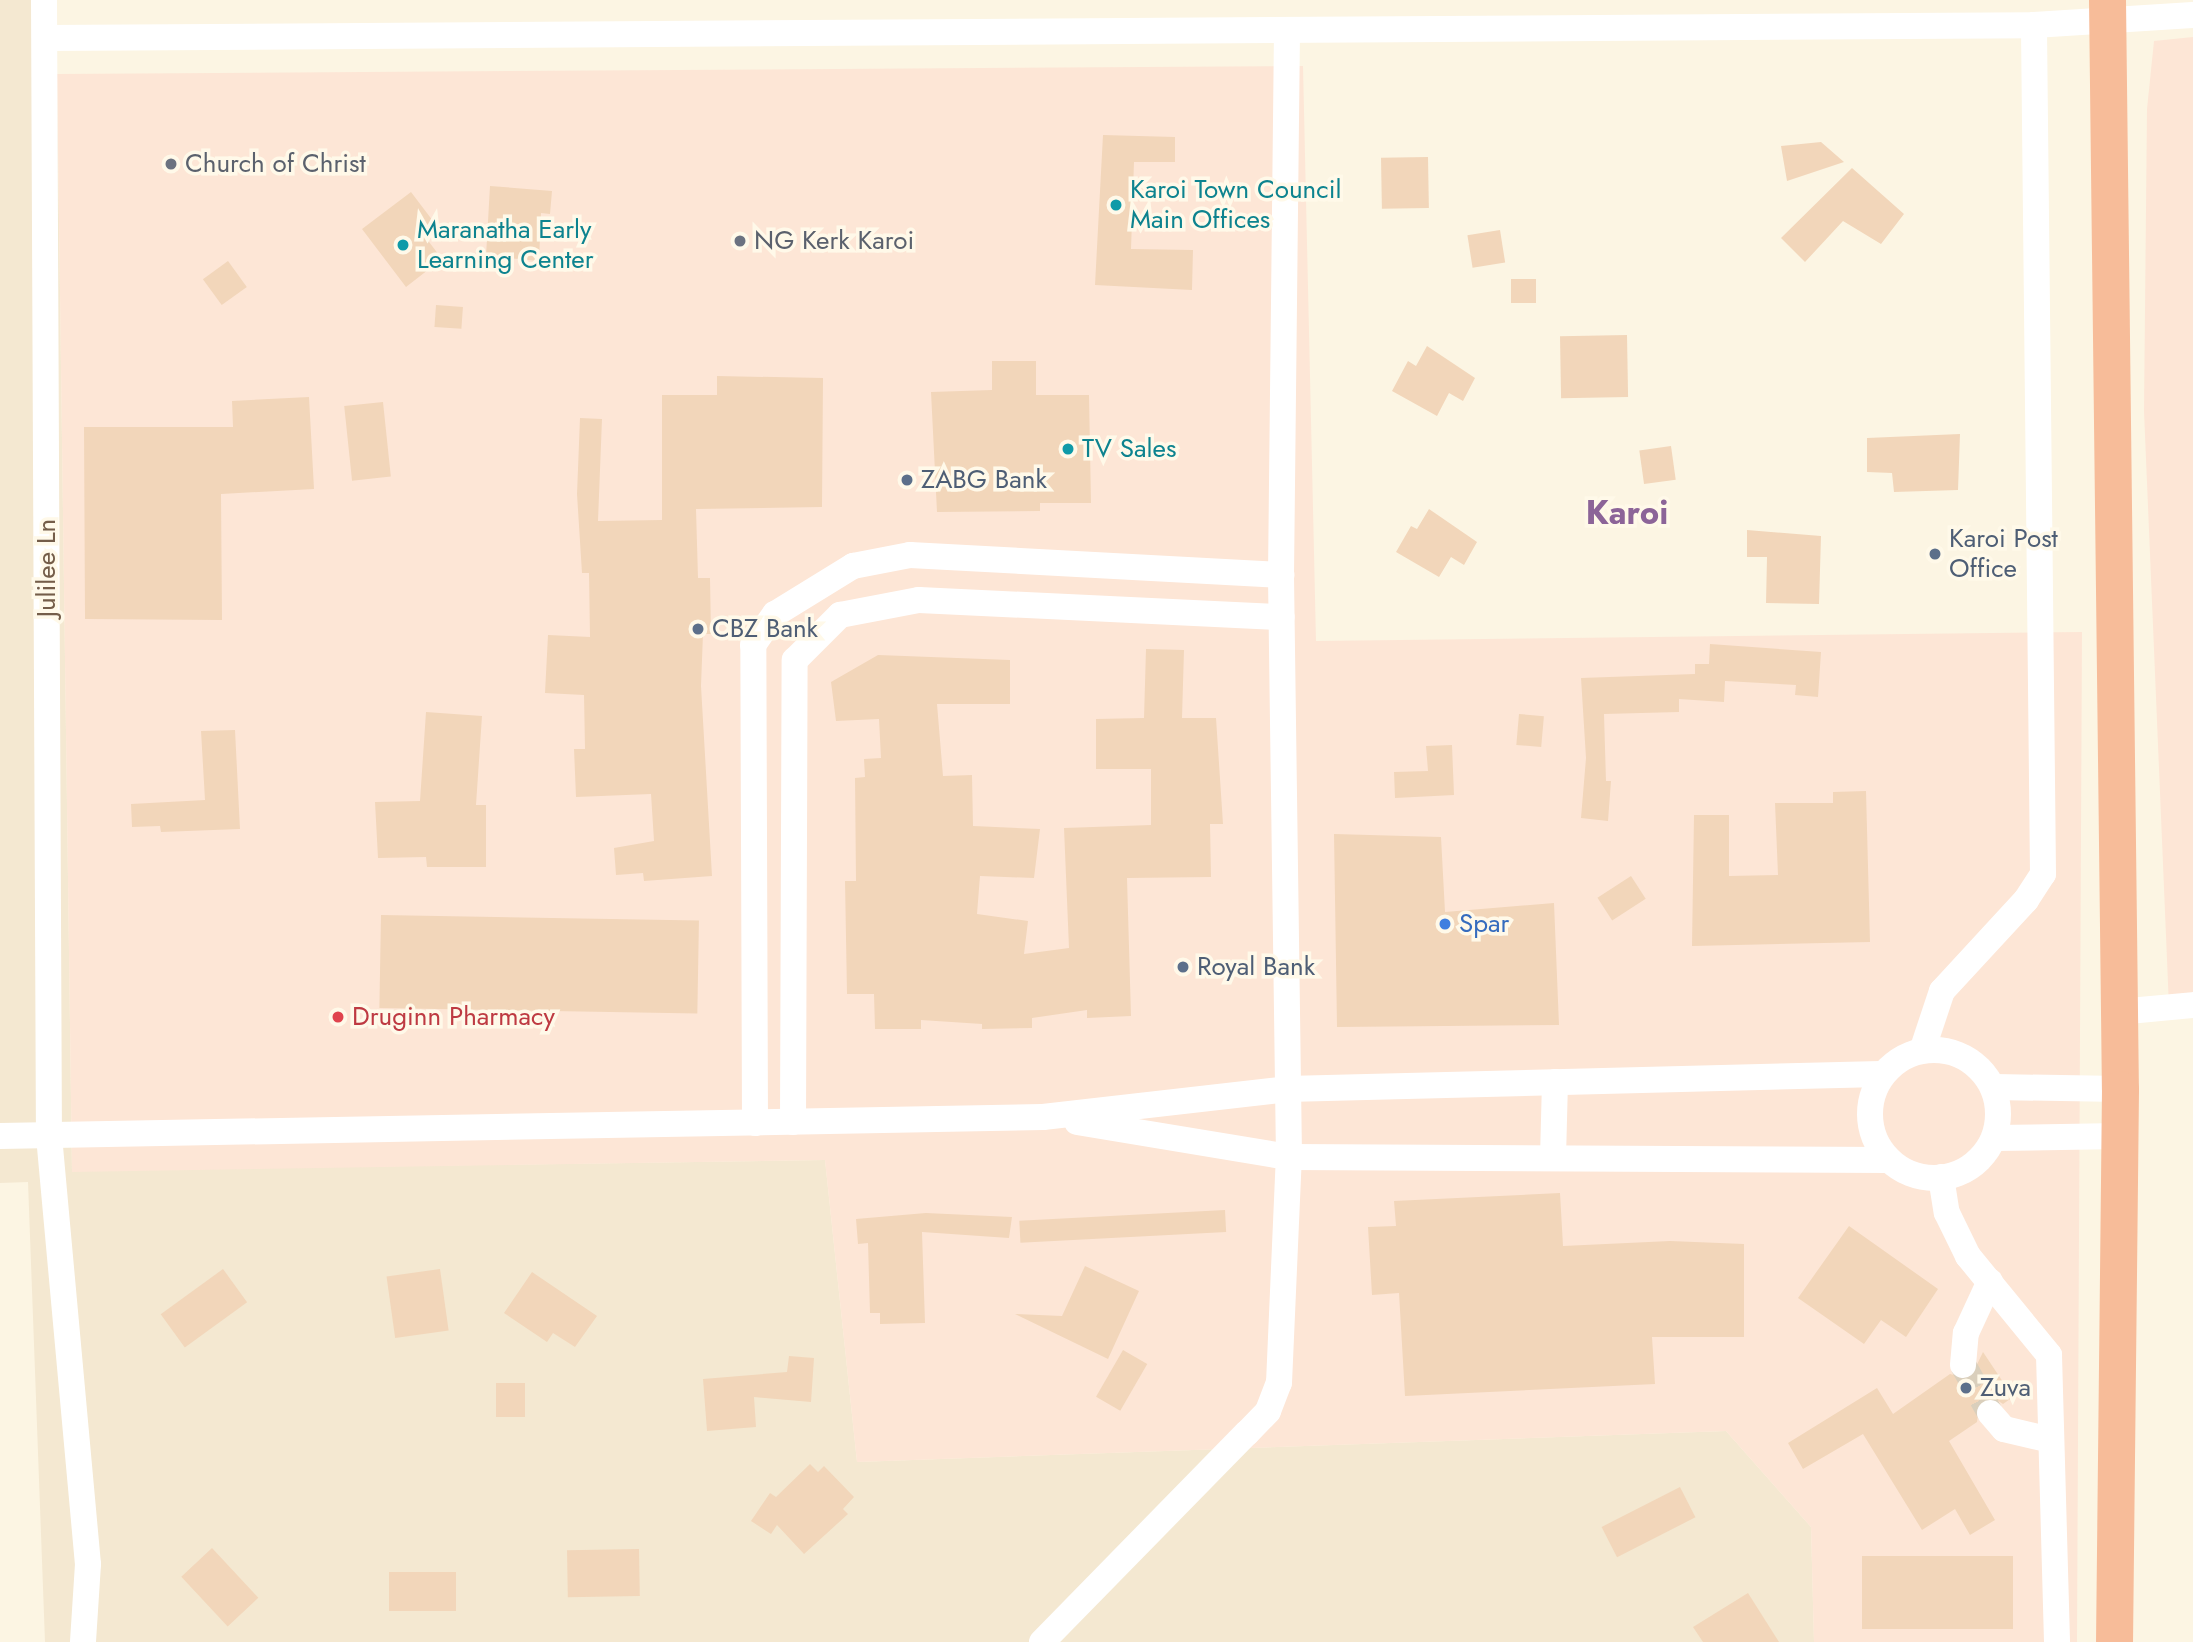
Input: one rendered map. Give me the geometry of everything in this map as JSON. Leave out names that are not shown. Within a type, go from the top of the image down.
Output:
[{"type":"highway","points":[[2108,10],[2120,1089],[2114,1642]]},
{"type":"street","name":"Julilee Ln","points":[[44,0],[49,1136],[88,1564],[83,1642]]},
{"type":"street","points":[[45,38],[2034,24],[2108,10],[2193,15]]},
{"type":"street","points":[[1923,1048],[1942,991],[2026,900],[2043,874],[2034,24]]},
{"type":"street","points":[[1042,1642],[1268,1411],[1279,1383],[1289,1157],[1282,617],[1287,31]]},
{"type":"street","points":[[755,1123],[753,645],[775,614],[853,566],[910,555],[1282,575]]},
{"type":"street","points":[[1030,606],[1033,562]]},
{"type":"street","points":[[793,1122],[795,660],[840,615],[919,600],[1282,617]]},
{"type":"street","points":[[753,750],[794,750]]},
{"type":"street","points":[[2118,1012],[2193,1005]]},
{"type":"street","points":[[1923,1048],[1965,1055],[1994,1087],[2000,1112],[1995,1138],[1980,1161],[1941,1177],[1914,1177],[1888,1160],[1871,1133],[1869,1102],[1881,1074],[1900,1057],[1923,1048]]},
{"type":"street","points":[[0,1136],[1043,1117],[1287,1089],[1881,1074]]},
{"type":"street","points":[[1553,1158],[1555,1082]]},
{"type":"street","points":[[1994,1087],[2120,1089]]},
{"type":"street","points":[[1043,1117],[1289,1157],[1888,1160]]},
{"type":"street","points":[[1995,1138],[2120,1136]]},
{"type":"street","points":[[1941,1177],[1947,1213],[1968,1256],[2049,1355],[2057,1642]]},
{"type":"street","points":[[1963,1365],[1966,1333],[1990,1281]]},
{"type":"street","points":[[1990,1413],[2004,1429],[2051,1440]]},
{"type":"shaded area","points":[[0,0],[56,0],[72,1171],[825,1160],[857,1462],[1726,1431],[1811,1527],[1814,1642],[45,1642],[28,1182],[0,1183]]},
{"type":"shaded area","points":[[2193,37],[2193,1005],[2169,1007],[2144,411],[2147,109],[2154,41]]},
{"type":"shaded area","points":[[1303,66],[1316,641],[2082,632],[2077,1642],[1814,1642],[1811,1527],[1726,1431],[857,1462],[825,1160],[72,1172],[57,74]]},
{"type":"building","name":"Karoi Town Council Main Offices","points":[[1103,135],[1175,137],[1175,162],[1134,162],[1131,249],[1193,250],[1192,290],[1095,285]]},
{"type":"building","points":[[1821,142],[1844,162],[1787,181],[1781,146]]},
{"type":"building","points":[[1428,157],[1429,208],[1382,209],[1381,158]]},
{"type":"building","points":[[1852,168],[1904,214],[1881,244],[1843,221],[1805,262],[1781,238]]},
{"type":"building","points":[[490,186],[552,191],[550,214],[541,213],[539,261],[486,256]]},
{"type":"building","name":"Maranatha Early Learning Center","points":[[411,192],[433,221],[420,230],[442,259],[406,287],[362,229]]},
{"type":"building","points":[[1500,230],[1505,263],[1473,268],[1467,235]]},
{"type":"building","points":[[228,261],[247,287],[222,305],[203,279]]},
{"type":"building","points":[[1511,279],[1536,279],[1536,303],[1511,303]]},
{"type":"building","points":[[436,305],[463,307],[461,329],[434,327]]},
{"type":"building","points":[[1627,335],[1628,397],[1561,398],[1560,336]]},
{"type":"building","points":[[1427,346],[1475,378],[1463,401],[1449,393],[1437,416],[1392,391],[1408,361],[1416,366]]},
{"type":"building","points":[[992,361],[1036,361],[1036,395],[1089,395],[1091,503],[1040,503],[1040,511],[937,512],[931,392],[992,390]]},
{"type":"building","points":[[717,376],[823,378],[822,507],[696,509],[698,578],[710,578],[711,634],[703,634],[701,686],[712,876],[644,881],[643,873],[616,875],[614,848],[654,841],[651,794],[576,797],[574,749],[585,749],[584,695],[545,693],[548,635],[590,637],[589,573],[582,573],[577,494],[580,418],[602,419],[598,521],[662,520],[662,395],[717,395]]},
{"type":"building","points":[[309,397],[314,489],[221,494],[222,620],[85,619],[84,427],[233,427],[232,401]]},
{"type":"building","points":[[383,402],[391,477],[352,481],[344,406]]},
{"type":"building","points":[[1960,434],[1958,490],[1894,492],[1892,473],[1867,472],[1867,438]]},
{"type":"building","points":[[1671,446],[1676,480],[1644,484],[1639,450]]},
{"type":"building","points":[[1429,509],[1477,542],[1464,565],[1451,557],[1439,577],[1396,552],[1411,526],[1417,529]]},
{"type":"building","points":[[1747,530],[1821,536],[1819,604],[1766,603],[1767,557],[1747,557]]},
{"type":"building","points":[[1710,644],[1821,652],[1818,697],[1795,695],[1796,685],[1725,681],[1724,702],[1679,699],[1679,712],[1604,714],[1606,781],[1611,781],[1608,821],[1581,818],[1586,758],[1581,678],[1695,674],[1695,664],[1709,664]]},
{"type":"building","points":[[1146,649],[1184,650],[1182,718],[1216,718],[1223,824],[1210,824],[1211,877],[1127,878],[1131,1016],[1087,1018],[1087,1010],[1032,1018],[1032,1028],[982,1029],[982,1024],[921,1020],[921,1029],[875,1029],[874,994],[847,994],[845,881],[856,881],[855,778],[865,777],[864,759],[881,758],[879,719],[836,721],[831,682],[878,655],[1010,660],[1010,704],[937,704],[943,776],[972,775],[973,826],[1040,829],[1034,878],[980,876],[977,914],[1028,921],[1024,954],[1069,948],[1064,828],[1151,825],[1151,769],[1096,769],[1096,719],[1144,718]]},
{"type":"building","points":[[426,712],[482,716],[476,805],[486,805],[486,867],[427,867],[426,857],[378,858],[375,802],[420,801]]},
{"type":"building","points":[[1519,714],[1544,716],[1541,747],[1516,745]]},
{"type":"building","points":[[235,730],[240,829],[161,832],[160,826],[132,827],[131,804],[205,800],[201,731]]},
{"type":"building","points":[[1452,745],[1454,795],[1395,798],[1394,772],[1428,771],[1426,746]]},
{"type":"building","points":[[1866,791],[1870,942],[1692,946],[1694,815],[1729,815],[1729,876],[1778,875],[1775,803],[1833,803],[1833,792]]},
{"type":"building","name":"Spar","points":[[1334,834],[1441,837],[1445,912],[1554,903],[1559,1025],[1337,1027]]},
{"type":"building","points":[[1631,876],[1646,899],[1612,920],[1597,898]]},
{"type":"building","points":[[381,915],[699,921],[697,1014],[379,1008]]},
{"type":"building","points":[[1560,1193],[1563,1246],[1670,1241],[1744,1244],[1744,1337],[1652,1337],[1655,1384],[1405,1396],[1399,1293],[1372,1295],[1368,1227],[1396,1226],[1394,1201]]},
{"type":"building","points":[[1225,1210],[1226,1232],[1020,1243],[1019,1221]]},
{"type":"building","points":[[926,1213],[1012,1217],[1009,1238],[922,1232],[925,1323],[880,1324],[880,1313],[870,1313],[868,1243],[858,1244],[856,1219]]},
{"type":"building","points":[[1849,1226],[1938,1289],[1906,1337],[1881,1320],[1864,1344],[1798,1298]]},
{"type":"building","points":[[1085,1266],[1139,1291],[1108,1359],[1015,1314],[1062,1316]]},
{"type":"building","points":[[223,1269],[247,1302],[185,1347],[161,1314]]},
{"type":"building","points":[[440,1269],[449,1330],[395,1338],[387,1277]]},
{"type":"building","points":[[532,1272],[597,1316],[575,1347],[553,1333],[547,1342],[504,1313]]},
{"type":"building","points":[[1123,1350],[1147,1364],[1120,1411],[1096,1397]]},
{"type":"building","points":[[1983,1352],[2013,1397],[2003,1404],[1994,1398],[1980,1401],[1977,1422],[1949,1441],[1995,1520],[1970,1535],[1955,1509],[1922,1530],[1863,1434],[1803,1469],[1788,1443],[1877,1388],[1893,1414],[1950,1374],[1970,1379]]},
{"type":"building","points":[[789,1356],[814,1358],[811,1402],[754,1397],[756,1427],[707,1431],[703,1379],[787,1372]]},
{"type":"building","points":[[496,1383],[525,1383],[525,1417],[496,1417]]},
{"type":"building","points":[[810,1464],[818,1472],[824,1466],[854,1497],[843,1509],[848,1514],[804,1554],[777,1525],[771,1534],[751,1521],[770,1493],[776,1497]]},
{"type":"building","points":[[1680,1487],[1695,1517],[1617,1557],[1602,1527]]},
{"type":"building","points":[[212,1548],[258,1598],[228,1626],[181,1577]]},
{"type":"building","points":[[639,1549],[640,1596],[568,1597],[567,1550]]},
{"type":"building","points":[[1862,1556],[2013,1556],[2013,1629],[1862,1629]]},
{"type":"building","points":[[389,1572],[456,1572],[456,1611],[389,1611]]},
{"type":"building","points":[[1748,1593],[1779,1642],[1703,1642],[1693,1627]]},
{"type":"tunnel","points":[[1963,1365],[1990,1413]]},
{"type":"place","name":"Church of Christ","points":[[171,164]]},
{"type":"place","name":"Karoi Town Council Main Offices","points":[[1116,205]]},
{"type":"place","name":"NG Kerk Karoi","points":[[740,241]]},
{"type":"place","name":"Maranatha Early Learning Center","points":[[403,245]]},
{"type":"place","name":"TV Sales","points":[[1068,449]]},
{"type":"place","name":"ZABG Bank","points":[[907,480]]},
{"type":"place","name":"Karoi Post Office","points":[[1935,554]]},
{"type":"place","name":"CBZ Bank","points":[[698,629]]},
{"type":"place","name":"Spar","points":[[1445,924]]},
{"type":"place","name":"Royal Bank","points":[[1183,967]]},
{"type":"place","name":"Druginn Pharmacy","points":[[338,1017]]},
{"type":"place","name":"Zuva","points":[[1966,1388]]},
{"type":"district","name":"Karoi","points":[[1627,513]]}]
